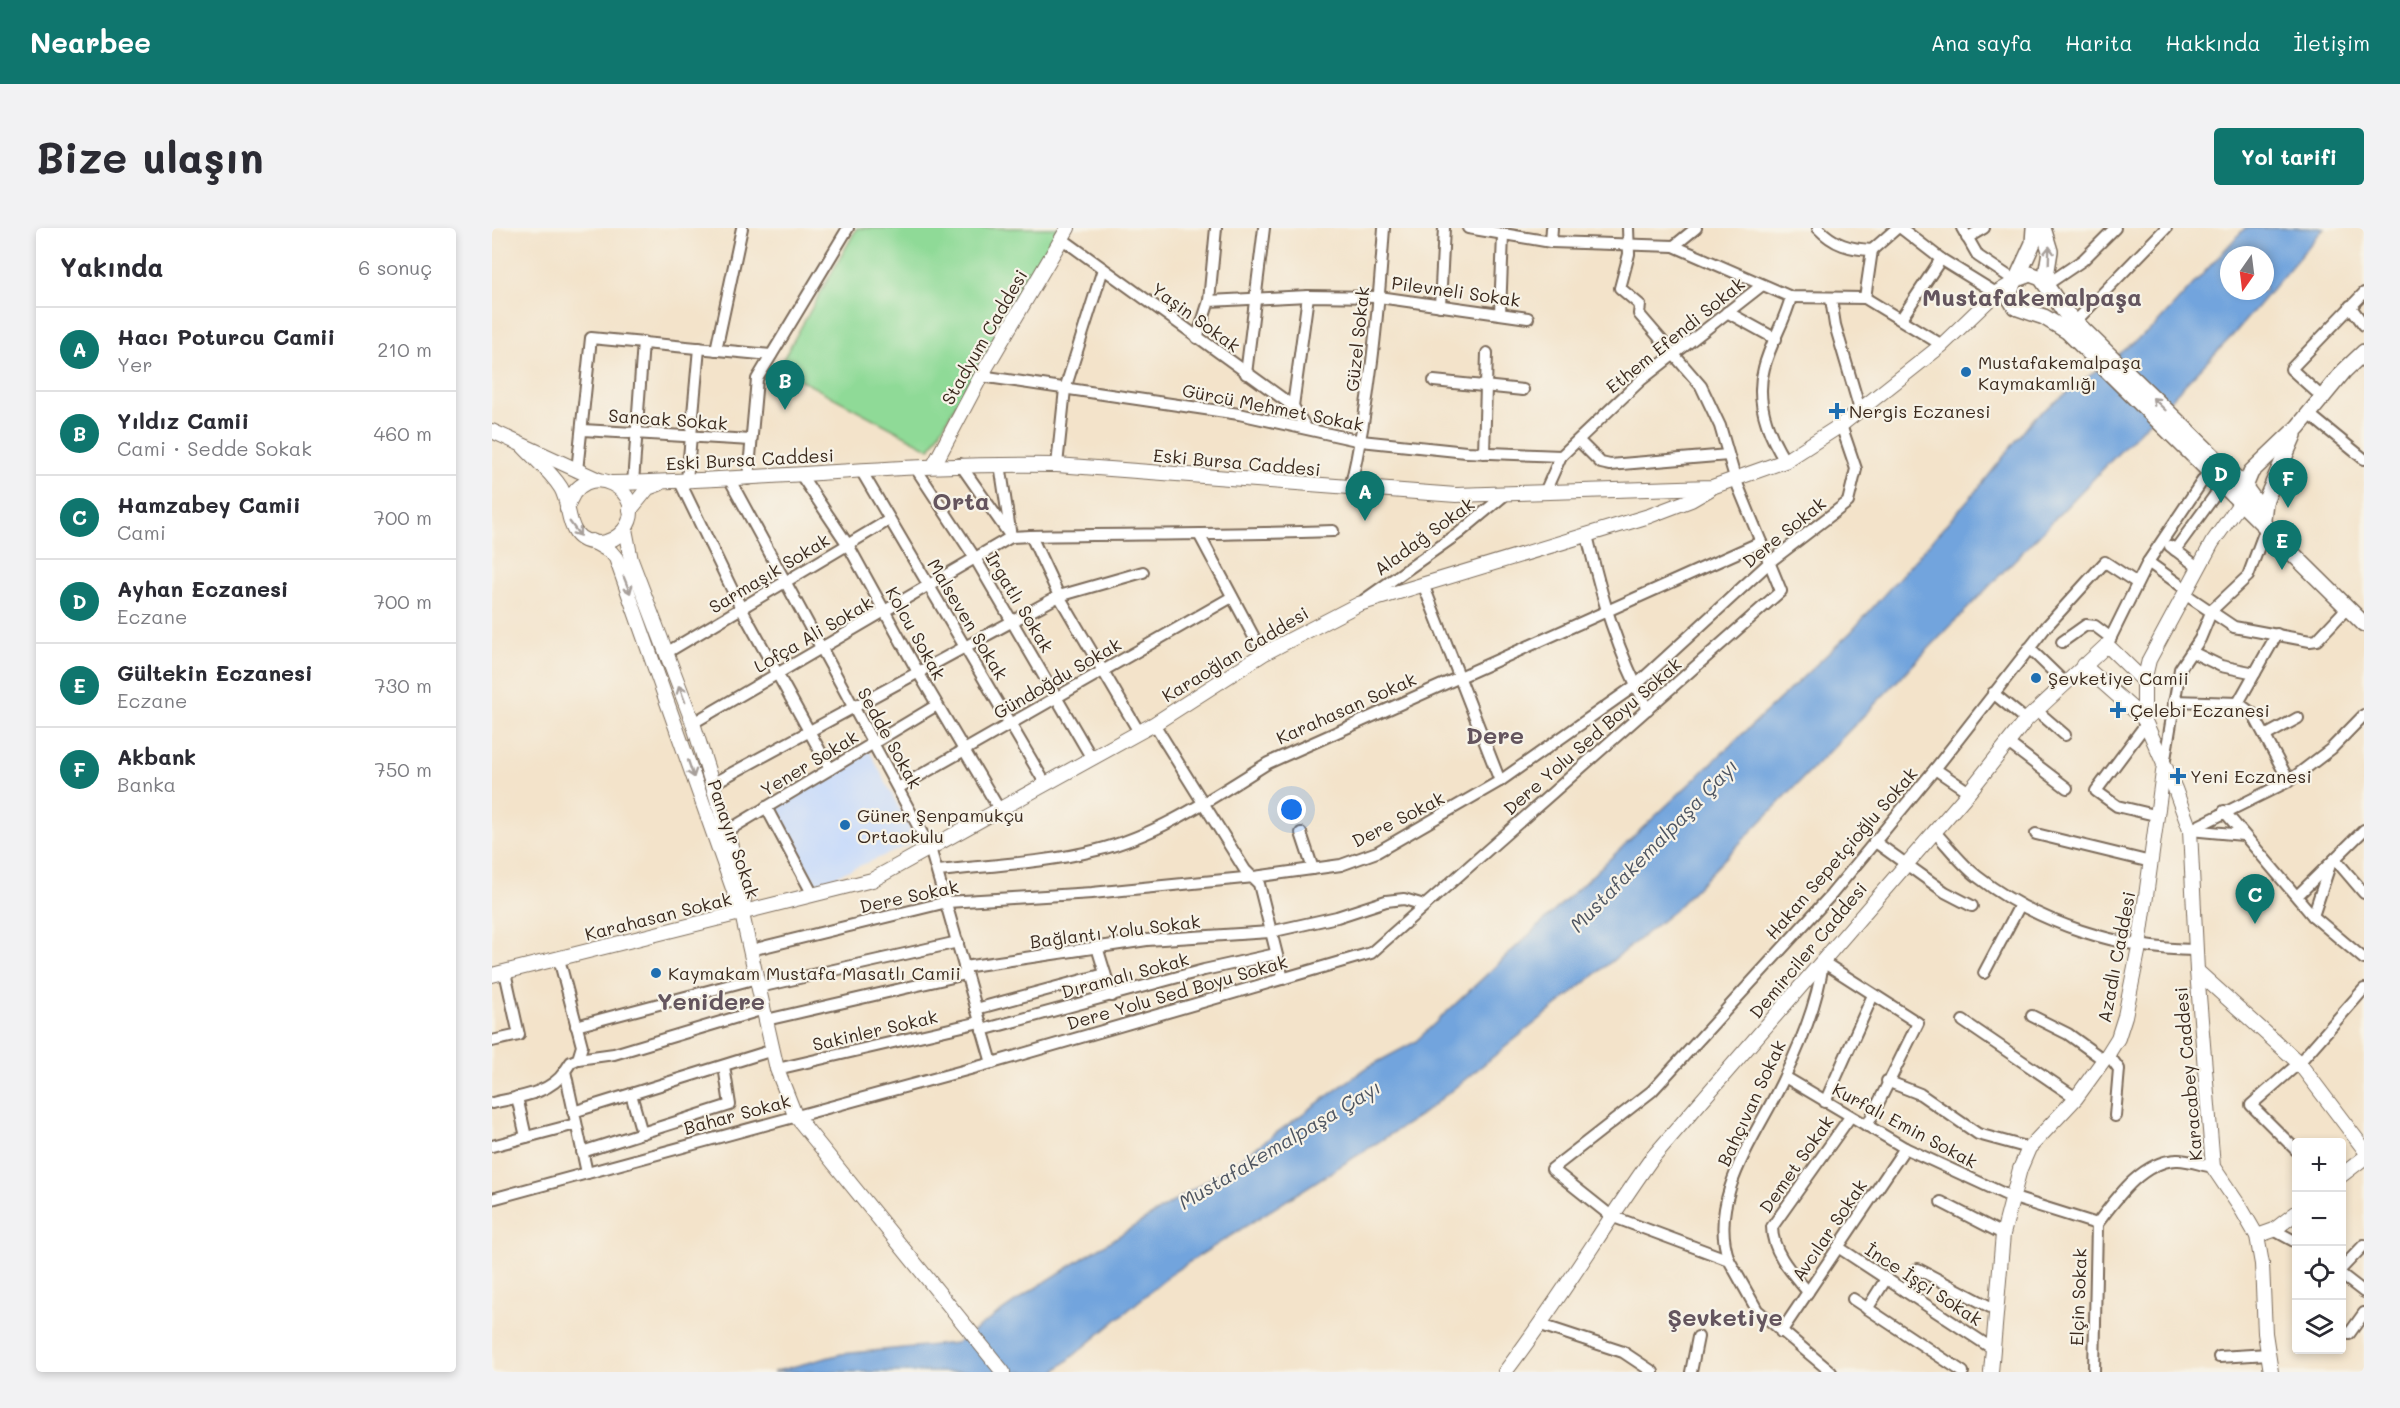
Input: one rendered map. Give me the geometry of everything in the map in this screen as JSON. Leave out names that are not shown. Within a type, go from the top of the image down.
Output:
[{"type":"main road","points":[[2034,228],[2033,243],[2014,281],[2012,303],[2026,312],[2071,326]]},
{"type":"main road","points":[[2026,312],[2043,305],[2050,251],[2043,228]]},
{"type":"main road","points":[[2014,281],[2030,274],[2046,285],[2071,326],[2196,449],[2244,486],[2248,501]]},
{"type":"main road","points":[[2244,486],[2251,472],[2298,427],[2322,397],[2364,352]]},
{"type":"main road","points":[[2265,523],[2265,502],[2298,427]]},
{"type":"main road","points":[[2196,449],[2209,471],[2248,501],[2265,523],[2364,624]]},
{"type":"main road","points":[[2248,501],[2271,487]]},
{"type":"street","points":[[716,350],[742,228]]},
{"type":"street","points":[[748,478],[757,379],[848,228]]},
{"type":"street","points":[[1197,338],[1209,301],[1216,228]]},
{"type":"street","points":[[1246,374],[1264,228]]},
{"type":"street","name":"Güzel Sokak","points":[[1350,489],[1361,441],[1379,297],[1384,228]]},
{"type":"street","points":[[1440,306],[1444,228]]},
{"type":"street","points":[[1468,228],[1551,242],[1674,246],[1761,286],[1791,297],[1865,298],[1942,345]]},
{"type":"street","points":[[1551,242],[1552,228]]},
{"type":"street","points":[[1628,228],[1629,254],[1620,288],[1640,305],[1640,314],[1701,386],[1720,426],[1736,481],[1770,561]]},
{"type":"street","points":[[1674,246],[1696,228]]},
{"type":"street","points":[[1818,228],[1827,237],[1850,249],[1872,250],[1899,228],[1941,259],[1996,293]]},
{"type":"street","points":[[1984,228],[1965,233],[1978,256],[2014,281]]},
{"type":"street","points":[[2046,285],[2083,260],[2115,228]]},
{"type":"street","points":[[2071,326],[2166,228]]},
{"type":"street","name":"Yaşin Sokak","points":[[1065,233],[1103,269],[1293,406],[1305,426]]},
{"type":"street","name":"Stadyum Caddesi","points":[[934,465],[981,376],[1065,233]]},
{"type":"street","points":[[1500,314],[1503,235]]},
{"type":"street","points":[[1865,298],[1872,250]]},
{"type":"street","points":[[1901,319],[1941,259]]},
{"type":"street","points":[[1057,465],[1065,389],[1103,269]]},
{"type":"street","name":"Eski Bursa Caddesi","points":[[492,431],[577,471],[606,482],[730,480],[934,465],[1000,464],[1057,465],[1350,489],[1456,495],[1712,488],[1785,461],[1841,425],[1942,345],[1996,293],[2014,281]]},
{"type":"street","name":"Ethem Efendi Sokak","points":[[1545,492],[1561,456],[1641,380],[1761,286]]},
{"type":"street","points":[[2322,397],[2291,369],[2364,293]]},
{"type":"street","points":[[1293,406],[1308,296]]},
{"type":"street","name":"Pilevneli Sokak","points":[[1209,301],[1308,296],[1379,297],[1528,318]]},
{"type":"street","points":[[1785,461],[1768,436],[1762,401],[1763,369],[1791,297]]},
{"type":"street","points":[[1831,298],[1835,325],[1860,410]]},
{"type":"street","points":[[2350,306],[2364,326]]},
{"type":"street","points":[[1727,312],[1776,339]]},
{"type":"street","points":[[577,471],[591,338],[771,355]]},
{"type":"street","points":[[633,483],[642,342]]},
{"type":"street","points":[[699,348],[691,437],[678,481],[741,608],[830,769]]},
{"type":"street","points":[[1484,453],[1487,353]]},
{"type":"street","name":"Gürcü Mehmet Sokak","points":[[981,376],[1239,414],[1305,426],[1361,441],[1484,453],[1561,456]]},
{"type":"street","points":[[1434,381],[1523,390]]},
{"type":"street","points":[[2309,414],[2364,459]]},
{"type":"street","name":"Dere Sokak","points":[[751,950],[947,902],[1102,892],[1254,878],[1341,865],[1377,852],[1500,781],[1636,685],[1770,561],[1848,502],[1856,469],[1841,425]]},
{"type":"street","name":"Sancak Sokak","points":[[583,430],[751,440]]},
{"type":"street","points":[[1579,441],[1601,463],[1610,465],[1728,455]]},
{"type":"street","points":[[524,446],[558,484],[573,529],[580,536],[592,542],[609,541],[625,529],[630,510],[648,488],[678,481]]},
{"type":"street","points":[[960,464],[1011,537]]},
{"type":"street","points":[[1000,464],[1011,537]]},
{"type":"street","name":"Irgatlı Sokak","points":[[915,467],[975,558],[1091,757]]},
{"type":"street","name":"Demirciler Caddesi","points":[[1505,1372],[1541,1325],[1611,1216],[1652,1158],[1904,864],[1969,792],[2031,715],[2109,641],[2148,562],[2209,471]]},
{"type":"street","name":"Malseven Sokak","points":[[862,472],[1045,783]]},
{"type":"street","name":"Kolcu Sokak","points":[[801,475],[848,545],[918,672],[999,809]]},
{"type":"street","name":"Sedde Sokak","points":[[730,480],[930,848],[992,1063]]},
{"type":"street","points":[[567,508],[576,489],[585,483],[606,482],[623,491],[630,510]]},
{"type":"street","points":[[2175,550],[2223,484]]},
{"type":"street","name":"Karaoğlan Caddesi","points":[[930,848],[1154,724],[1263,654],[1359,604],[1587,535],[1691,500],[1712,488]]},
{"type":"street","name":"Aladağ Sokak","points":[[1359,604],[1385,583],[1459,534],[1507,493]]},
{"type":"street","points":[[2155,816],[2117,806],[2096,791],[2145,721],[2144,681],[2149,660],[2212,543],[2248,501]]},
{"type":"street","name":"Sarmaşık Sokak","points":[[666,653],[889,520]]},
{"type":"street","points":[[2164,765],[2180,669],[2192,652],[2212,610],[2248,576],[2265,523]]},
{"type":"street","name":"Panayır Sokak","points":[[625,529],[631,560],[693,723],[727,831],[744,898],[742,914]]},
{"type":"street","points":[[1011,537],[1164,534],[1200,536],[1333,531]]},
{"type":"street","points":[[1587,535],[1606,612],[1648,709]]},
{"type":"street","points":[[1030,536],[1059,596],[1139,732]]},
{"type":"street","points":[[1200,536],[1263,654]]},
{"type":"street","name":"Lofça Ali Sokak","points":[[693,723],[1011,537]]},
{"type":"street","points":[[2163,540],[2199,568]]},
{"type":"street","name":"Panayır Sokak","points":[[592,542],[611,552],[616,558],[742,914]]},
{"type":"street","name":"Karahasan Sokak","points":[[938,871],[1060,858],[1098,850],[1134,838],[1203,803],[1268,763],[1761,542]]},
{"type":"street","name":"Dere Yolu Sed Boyu Sokak","points":[[992,1063],[1371,954],[1781,591],[1770,561]]},
{"type":"street","name":"Hakan Sepetçioğlu Sokak","points":[[1611,1216],[1552,1169],[1652,1091],[1831,895],[1935,769],[2029,648],[2105,562],[2137,583]]},
{"type":"street","points":[[2148,562],[2234,627],[2317,640],[2348,607]]},
{"type":"street","points":[[712,784],[1059,596],[1143,572]]},
{"type":"street","points":[[1423,584],[1500,781]]},
{"type":"street","name":"Gündoğdu Sokak","points":[[898,788],[1232,597]]},
{"type":"street","points":[[2062,642],[2086,625],[2095,626],[2144,681]]},
{"type":"street","points":[[2238,703],[2277,634]]},
{"type":"street","points":[[2029,648],[2064,682]]},
{"type":"street","points":[[2192,652],[2221,666],[2255,673]]},
{"type":"street","points":[[2083,665],[2145,721]]},
{"type":"street","points":[[1993,693],[2065,735]]},
{"type":"street","points":[[2174,700],[2238,703],[2253,714],[2289,781]]},
{"type":"street","name":"Yener Sokak","points":[[727,831],[937,705]]},
{"type":"street","points":[[2190,830],[2224,811],[2289,781],[2331,749],[2364,715]]},
{"type":"street","points":[[2265,736],[2298,718]]},
{"type":"street","name":"Karacabey Caddesi","points":[[2145,721],[2190,830],[2197,971],[2213,1167],[2257,1236],[2262,1264],[2271,1372]]},
{"type":"street","points":[[1154,724],[1245,870],[1259,884],[1283,979]]},
{"type":"street","points":[[2008,743],[2067,788]]},
{"type":"street","name":"Azadlı Caddesi","points":[[1991,1372],[2003,1234],[2011,1197],[2029,1148],[2076,1098],[2106,1057],[2118,1038],[2125,1016],[2139,947],[2155,816],[2164,765]]},
{"type":"street","points":[[1935,769],[1969,792]]},
{"type":"street","points":[[766,807],[813,895]]},
{"type":"street","points":[[2224,811],[2313,916],[2364,959]]},
{"type":"street","points":[[2190,830],[2243,835]]},
{"type":"street","points":[[2297,896],[2364,830]]},
{"type":"street","points":[[1934,831],[1977,876],[2020,905],[2067,926],[2139,947],[2196,950]]},
{"type":"street","points":[[1301,833],[1313,869]]},
{"type":"street","points":[[2036,834],[2151,862]]},
{"type":"street","points":[[1874,841],[1945,892],[1972,906]]},
{"type":"street","name":"Karahasan Sokak","points":[[498,973],[872,880],[930,848]]},
{"type":"street","points":[[2333,861],[2364,893]]},
{"type":"street","points":[[2313,916],[2333,861]]},
{"type":"street","name":"Dere Yolu Sed Boyu Sokak","points":[[1270,932],[1337,917],[1386,901],[1404,899],[1424,905]]},
{"type":"street","points":[[1984,973],[2020,905]]},
{"type":"street","points":[[742,914],[777,1069],[795,1115],[1003,1372]]},
{"type":"street","name":"Bağlantı Yolu Sokak","points":[[578,1059],[614,1054],[765,1015],[965,971],[1147,940],[1270,932]]},
{"type":"street","points":[[576,1026],[758,982],[957,942]]},
{"type":"street","points":[[1097,947],[1112,996]]},
{"type":"street","name":"Dıramalı Sokak","points":[[981,1026],[1112,996],[1204,970],[1276,954]]},
{"type":"street","points":[[492,1103],[517,1097],[558,1082],[571,1062],[578,1059],[582,1046],[558,958]]},
{"type":"street","points":[[1822,962],[1918,1023],[1887,1081],[1867,1126]]},
{"type":"street","name":"Bahçıvan Sokak","points":[[1822,962],[1820,985],[1785,1077],[1725,1200],[1722,1227],[1729,1260],[1757,1310],[1831,1372]]},
{"type":"street","points":[[2197,971],[2299,1063],[2364,1149]]},
{"type":"street","points":[[492,1041],[519,1035],[498,973]]},
{"type":"street","points":[[976,1009],[1105,974]]},
{"type":"street","points":[[2292,1146],[2252,1106],[2299,1063],[2364,989]]},
{"type":"street","points":[[1825,1102],[1873,995]]},
{"type":"street","points":[[2032,1016],[2068,1034],[2106,1057],[2120,1069],[2115,1116]]},
{"type":"street","points":[[1963,1021],[2076,1098]]},
{"type":"street","name":"Sakinler Sokak","points":[[777,1069],[981,1026]]},
{"type":"street","points":[[573,1112],[773,1050]]},
{"type":"street","name":"Bahar Sokak","points":[[492,1199],[992,1063]]},
{"type":"street","name":"Bahar Sokak","points":[[582,1152],[730,1105],[724,1066]]},
{"type":"street","points":[[565,1071],[587,1173]]},
{"type":"street","name":"Kurfalı Emin Sokak","points":[[1785,1077],[1905,1148],[2011,1197],[2097,1224]]},
{"type":"street","points":[[1887,1081],[1920,1094],[1978,1134],[2029,1148]]},
{"type":"street","points":[[631,1094],[642,1133]]},
{"type":"street","points":[[517,1097],[526,1137]]},
{"type":"street","name":"Demet Sokak","points":[[1808,1292],[1784,1263],[1772,1235],[1772,1227],[1850,1117]]},
{"type":"street","points":[[492,1146],[576,1124]]},
{"type":"street","name":"Avcılar Sokak","points":[[1781,1332],[1905,1148]]},
{"type":"street","points":[[2346,1172],[2364,1158]]},
{"type":"street","points":[[2097,1224],[2126,1187],[2162,1163],[2177,1160],[2213,1167]]},
{"type":"street","points":[[1941,1202],[2003,1234]]},
{"type":"street","points":[[1611,1216],[1729,1260]]},
{"type":"street","points":[[2257,1236],[2274,1230],[2292,1216]]},
{"type":"street","name":"Elçin Sokak","points":[[2094,1372],[2097,1224]]},
{"type":"street","points":[[2274,1230],[2292,1240]]},
{"type":"street","points":[[2346,1264],[2364,1245]]},
{"type":"street","name":"İnce İşçi Sokak","points":[[1838,1247],[1993,1349]]},
{"type":"street","points":[[1905,1291],[1918,1269],[1996,1310]]},
{"type":"street","points":[[2346,1278],[2364,1292]]},
{"type":"street","points":[[1867,1309],[1886,1279]]},
{"type":"street","points":[[1852,1299],[1963,1372]]},
{"type":"street","points":[[2349,1334],[2364,1313]]},
{"type":"street","points":[[1541,1325],[1623,1352],[1653,1372]]},
{"type":"street","points":[[1691,1372],[1698,1337]]},
{"type":"street","points":[[2219,1357],[2268,1354]]},
{"type":"shaded area","name":"Güner Şenpamukçu Ortaokulu","points":[[869,750],[917,842],[816,884],[773,808]]},
{"type":"green space","points":[[857,228],[1059,228],[930,449],[778,368]]},
{"type":"water","points":[[2245,228],[2324,228],[2274,287],[2274,246],[2228,246]]},
{"type":"water","name":"Mustafakemalpaşa Çayı","points":[[2220,255],[2220,300],[2263,300],[2233,335],[1674,911],[1421,1115],[1175,1271],[1054,1372],[773,1372],[841,1354],[956,1343],[1034,1289],[1229,1167],[1368,1067],[1415,1042],[1851,632],[1982,484],[2034,418],[2155,326]]},
{"type":"place","name":"Mustafakemalpaşa Kaymakamlığı","points":[[1966,372]]},
{"type":"place","name":"Yıldız Camii","points":[[785,410]]},
{"type":"place","name":"Nergis Eczanesi","points":[[1837,411]]},
{"type":"place","name":"Ayhan Eczanesi","points":[[2221,503]]},
{"type":"place","name":"Akbank","points":[[2288,508]]},
{"type":"place","name":"Hacı Poturcu Camii","points":[[1365,521]]},
{"type":"place","name":"Gültekin Eczanesi","points":[[2282,570]]},
{"type":"place","name":"Şevketiye Camii","points":[[2036,678]]},
{"type":"place","name":"Çelebi Eczanesi","points":[[2118,710]]},
{"type":"place","name":"Yeni Eczanesi","points":[[2178,776]]},
{"type":"place","name":"Güner Şenpamukçu Ortaokulu","points":[[845,825]]},
{"type":"place","name":"Hamzabey Camii","points":[[2255,924]]},
{"type":"place","name":"Kaymakam Mustafa Masatlı Camii","points":[[656,973]]},
{"type":"district","name":"Mustafakemalpaşa","points":[[2032,296]]},
{"type":"district","name":"Orta","points":[[961,500]]},
{"type":"district","name":"Dere","points":[[1495,734]]},
{"type":"district","name":"Yenidere","points":[[711,1000]]},
{"type":"district","name":"Şevketiye","points":[[1725,1316]]}]
